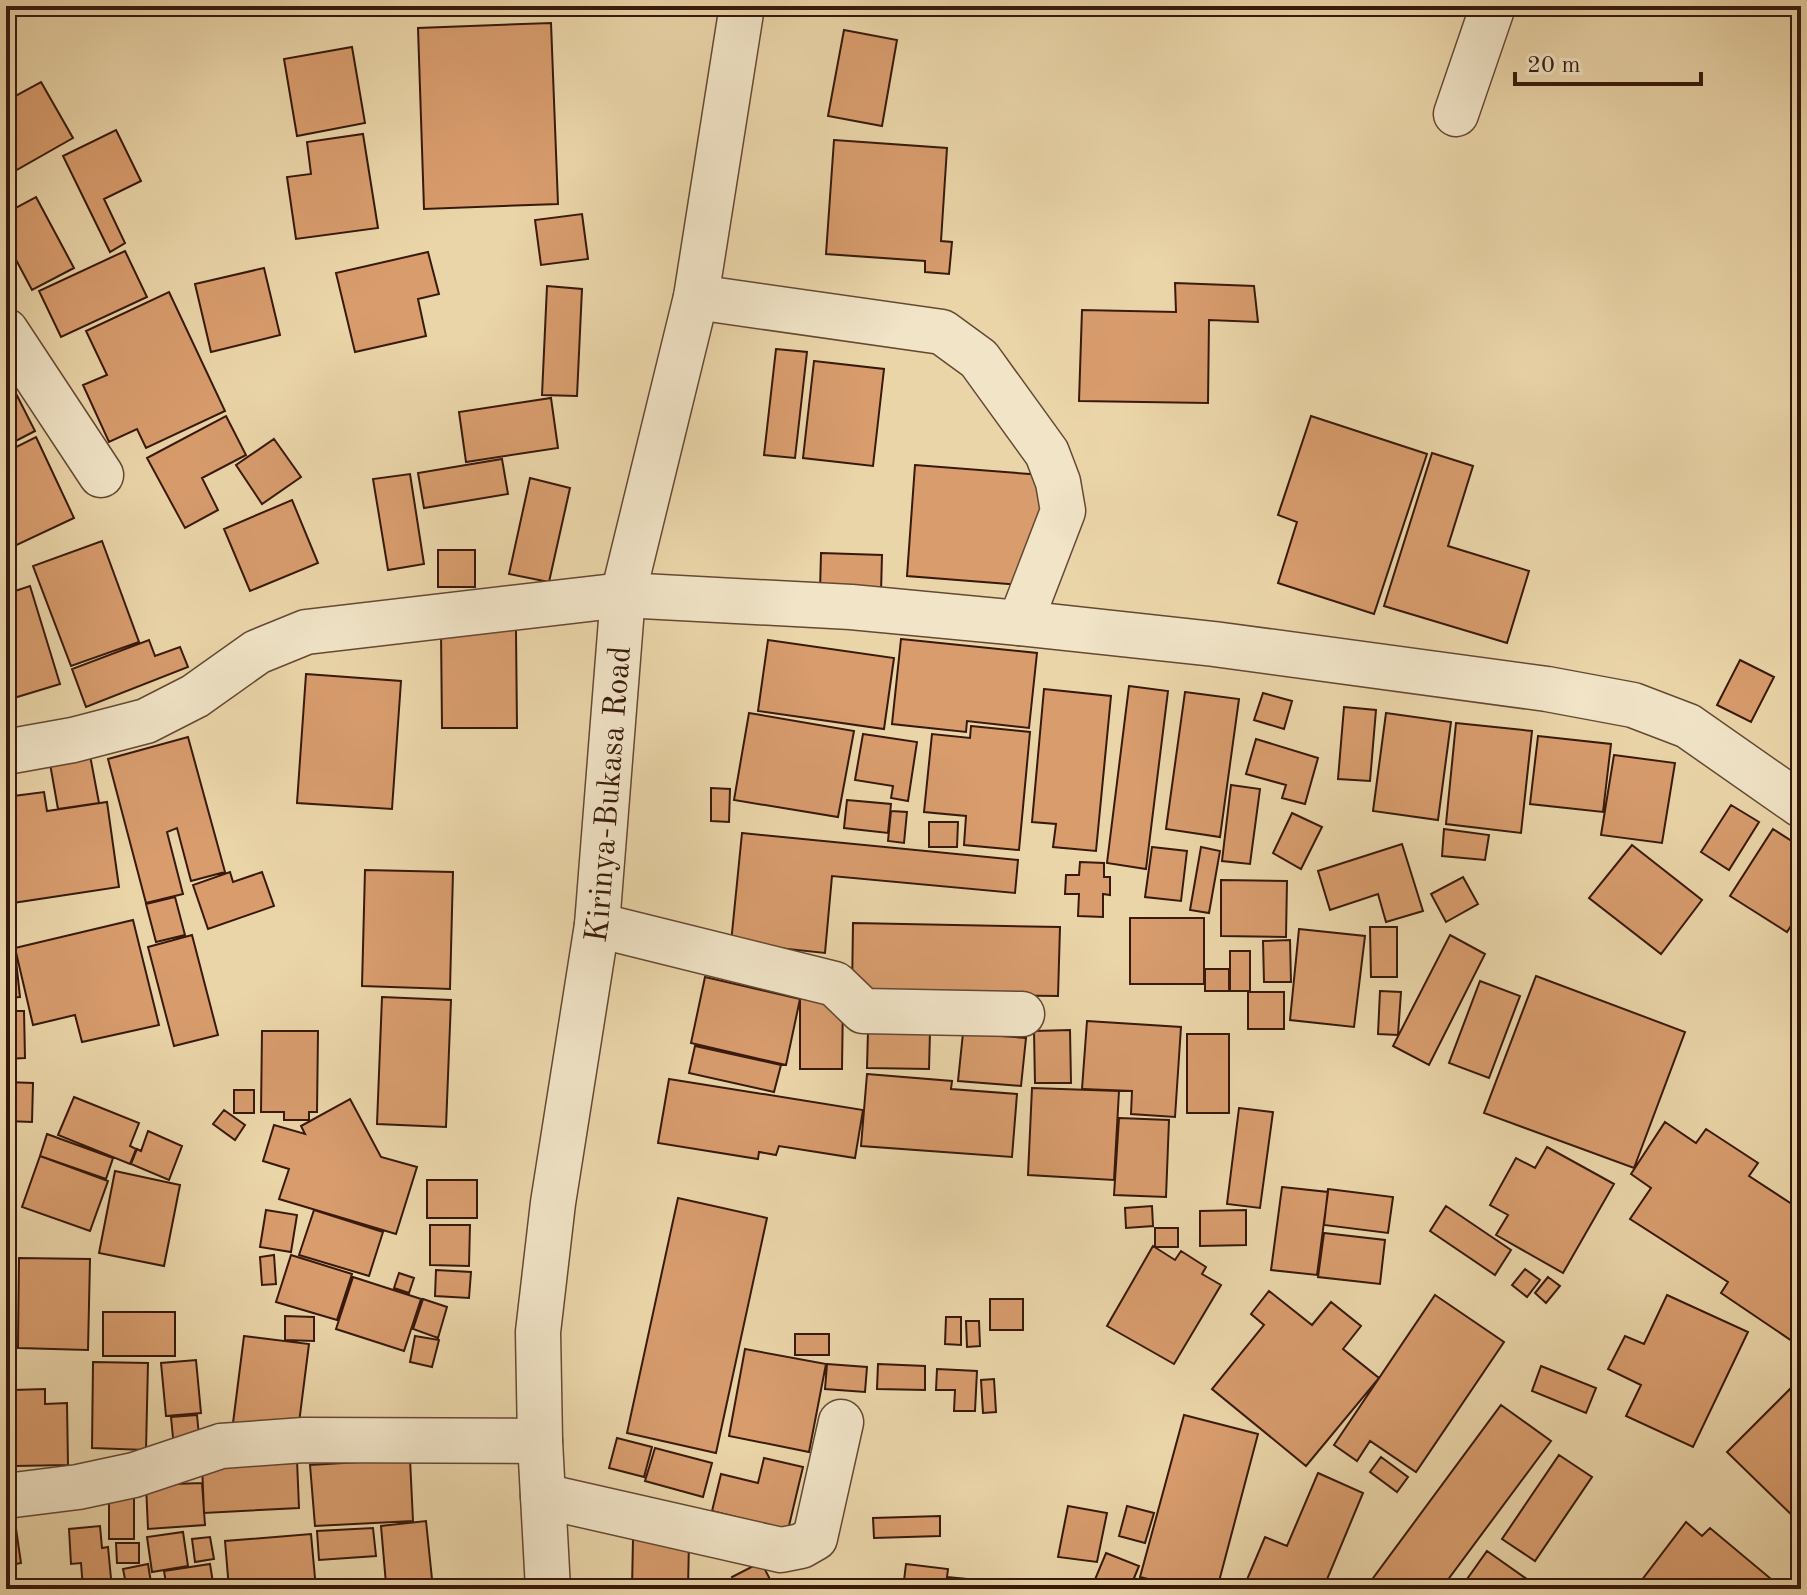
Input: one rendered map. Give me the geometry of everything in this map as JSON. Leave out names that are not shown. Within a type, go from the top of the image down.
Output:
[{"type":"street","name":"Kirinya-Bukasa Road","points":[[548,1589],[538,1332],[553,1203],[597,925],[623,595],[696,297],[742,6]]},
{"type":"street","points":[[1456,114],[1493,6]]},
{"type":"street","points":[[696,297],[942,332],[979,359],[1047,453],[1058,482],[1063,511],[1020,623]]},
{"type":"street","points":[[6,331],[101,475]]},
{"type":"street","points":[[6,752],[73,740],[146,721],[195,696],[257,652],[306,632],[623,595],[851,607],[1020,623],[1214,644],[1547,689],[1633,705],[1688,726],[1801,805]]},
{"type":"street","points":[[597,925],[835,984],[863,1011],[1022,1014]]},
{"type":"street","points":[[543,1496],[781,1550],[801,1546],[815,1538],[841,1422]]},
{"type":"street","points":[[6,1496],[78,1487],[134,1475],[221,1446],[304,1440],[540,1441]]},
{"type":"building","points":[[551,23],[558,204],[424,209],[418,28]]},
{"type":"building","points":[[844,30],[897,40],[882,126],[828,116]]},
{"type":"building","points":[[352,47],[365,123],[297,136],[284,59]]},
{"type":"building","points":[[41,82],[73,138],[6,176],[6,101]]},
{"type":"building","points":[[116,130],[141,181],[104,199],[125,243],[110,252],[63,156]]},
{"type":"building","points":[[363,134],[378,228],[296,239],[287,177],[311,174],[307,142]]},
{"type":"building","points":[[834,140],[947,148],[941,241],[952,242],[949,274],[925,272],[925,261],[826,254]]},
{"type":"building","points":[[36,197],[74,268],[32,290],[6,241],[6,213]]},
{"type":"building","points":[[582,214],[588,259],[541,265],[535,220]]},
{"type":"building","points":[[125,251],[147,297],[61,337],[39,291]]},
{"type":"building","points":[[428,252],[439,294],[418,299],[426,336],[355,352],[336,273]]},
{"type":"building","points":[[264,268],[280,335],[211,352],[195,284]]},
{"type":"building","points":[[1175,283],[1254,286],[1258,322],[1209,320],[1208,403],[1079,401],[1082,310],[1176,312]]},
{"type":"building","points":[[547,286],[582,289],[577,396],[542,395]]},
{"type":"building","points":[[169,292],[225,411],[146,448],[137,429],[109,442],[83,385],[107,375],[86,331]]},
{"type":"building","points":[[776,349],[807,352],[795,458],[764,455]]},
{"type":"building","points":[[814,361],[884,369],[873,466],[803,458]]},
{"type":"building","points":[[6,374],[35,431],[6,446]]},
{"type":"building","points":[[551,398],[558,448],[466,462],[459,412]]},
{"type":"building","points":[[226,416],[246,455],[202,478],[218,510],[185,528],[147,458]]},
{"type":"building","points":[[1311,416],[1427,454],[1374,614],[1278,583],[1297,522],[1278,515]]},
{"type":"building","points":[[36,437],[74,518],[6,550],[6,452]]},
{"type":"building","points":[[274,439],[301,477],[262,504],[236,465]]},
{"type":"building","points":[[1432,453],[1473,466],[1448,546],[1529,571],[1507,643],[1384,606]]},
{"type":"building","points":[[502,459],[508,494],[424,508],[418,473]]},
{"type":"building","points":[[915,465],[1043,475],[1034,586],[907,576]]},
{"type":"building","points":[[410,474],[424,564],[388,570],[373,479]]},
{"type":"building","points":[[530,478],[570,488],[549,582],[509,574]]},
{"type":"building","points":[[292,500],[318,563],[250,591],[224,529]]},
{"type":"building","points":[[102,541],[139,642],[71,666],[33,566]]},
{"type":"building","points":[[438,550],[475,550],[475,587],[438,587]]},
{"type":"building","points":[[821,553],[882,555],[881,593],[820,591]]},
{"type":"building","points":[[30,586],[60,684],[14,698],[6,673],[6,594]]},
{"type":"building","points":[[516,630],[517,728],[442,728],[441,631]]},
{"type":"building","points":[[901,639],[1037,653],[1029,728],[967,721],[966,732],[892,724]]},
{"type":"building","points":[[149,640],[155,656],[180,647],[188,667],[86,707],[72,669]]},
{"type":"building","points":[[768,640],[894,658],[884,729],[758,711]]},
{"type":"building","points":[[1740,660],[1774,677],[1751,722],[1717,705]]},
{"type":"building","points":[[306,674],[401,681],[392,809],[297,803]]},
{"type":"building","points":[[1129,686],[1168,691],[1146,869],[1107,863]]},
{"type":"building","points":[[1044,689],[1111,696],[1096,851],[1053,847],[1056,824],[1032,822]]},
{"type":"building","points":[[1185,692],[1239,699],[1220,837],[1166,829]]},
{"type":"building","points":[[1263,693],[1292,701],[1284,729],[1254,720]]},
{"type":"building","points":[[1344,707],[1376,710],[1370,781],[1338,779]]},
{"type":"building","points":[[749,713],[854,731],[838,817],[734,800]]},
{"type":"building","points":[[1386,713],[1451,722],[1438,820],[1373,811]]},
{"type":"building","points":[[1456,723],[1532,731],[1521,833],[1446,824]]},
{"type":"building","points":[[971,726],[1030,732],[1019,850],[964,845],[966,816],[924,812],[932,734],[970,738]]},
{"type":"building","points":[[863,734],[917,742],[908,801],[891,798],[893,786],[855,780]]},
{"type":"building","points":[[1538,736],[1611,744],[1603,812],[1530,804]]},
{"type":"building","points":[[188,737],[225,872],[191,881],[177,828],[167,832],[183,894],[146,903],[108,759]]},
{"type":"building","points":[[1256,739],[1318,758],[1305,804],[1282,798],[1286,785],[1246,774]]},
{"type":"building","points":[[89,750],[99,803],[58,809],[49,758]]},
{"type":"building","points":[[1614,755],[1675,763],[1662,843],[1601,835]]},
{"type":"building","points":[[1231,785],[1260,789],[1250,864],[1222,861]]},
{"type":"building","points":[[711,788],[730,789],[729,822],[711,821]]},
{"type":"building","points":[[44,792],[47,811],[107,802],[119,887],[6,904],[6,797]]},
{"type":"building","points":[[847,800],[891,804],[888,833],[844,828]]},
{"type":"building","points":[[1731,805],[1759,822],[1729,870],[1701,852]]},
{"type":"building","points":[[891,811],[907,812],[904,843],[888,841]]},
{"type":"building","points":[[1292,813],[1322,827],[1301,869],[1273,853]]},
{"type":"building","points":[[929,822],[958,822],[957,847],[929,847]]},
{"type":"building","points":[[1444,829],[1489,835],[1485,860],[1442,856]]},
{"type":"building","points":[[1773,829],[1801,847],[1801,910],[1787,932],[1730,896]]},
{"type":"building","points":[[742,833],[1018,860],[1015,893],[832,876],[825,953],[731,943]]},
{"type":"building","points":[[1402,844],[1423,911],[1386,922],[1378,894],[1330,910],[1318,871]]},
{"type":"building","points":[[1632,845],[1702,900],[1661,954],[1589,898]]},
{"type":"building","points":[[1152,847],[1187,851],[1181,901],[1145,897]]},
{"type":"building","points":[[1201,847],[1220,851],[1209,913],[1190,910]]},
{"type":"building","points":[[1080,862],[1104,863],[1104,877],[1110,877],[1110,895],[1103,894],[1103,917],[1078,916],[1079,894],[1065,894],[1066,875],[1079,875]]},
{"type":"building","points":[[365,870],[453,872],[450,989],[362,986]]},
{"type":"building","points":[[230,872],[233,882],[262,872],[274,906],[208,929],[193,885]]},
{"type":"building","points":[[1463,877],[1478,904],[1446,922],[1431,894]]},
{"type":"building","points":[[1221,880],[1287,881],[1286,937],[1221,936]]},
{"type":"building","points":[[175,897],[185,935],[156,942],[146,904]]},
{"type":"building","points":[[1130,918],[1204,918],[1204,984],[1130,984]]},
{"type":"building","points":[[133,920],[159,1025],[82,1042],[75,1015],[33,1025],[15,948]]},
{"type":"building","points":[[853,923],[1060,927],[1058,996],[852,993]]},
{"type":"building","points":[[1370,927],[1397,927],[1397,977],[1371,977]]},
{"type":"building","points":[[1299,929],[1365,936],[1354,1027],[1290,1020]]},
{"type":"building","points":[[192,935],[218,1035],[174,1046],[148,947]]},
{"type":"building","points":[[1450,935],[1485,954],[1429,1065],[1393,1046]]},
{"type":"building","points":[[1290,940],[1291,982],[1264,982],[1263,941]]},
{"type":"building","points":[[1230,951],[1250,951],[1250,991],[1230,991]]},
{"type":"building","points":[[16,960],[20,997],[6,998],[6,961]]},
{"type":"building","points":[[1205,969],[1229,969],[1229,991],[1205,991]]},
{"type":"building","points":[[1536,976],[1685,1032],[1634,1168],[1484,1113]]},
{"type":"building","points":[[705,977],[800,999],[786,1065],[691,1043]]},
{"type":"building","points":[[1480,981],[1520,996],[1489,1078],[1449,1063]]},
{"type":"building","points":[[1380,991],[1401,992],[1398,1035],[1378,1034]]},
{"type":"building","points":[[1248,992],[1284,992],[1284,1029],[1248,1029]]},
{"type":"building","points":[[382,997],[451,1000],[446,1127],[377,1124]]},
{"type":"building","points":[[800,998],[843,998],[842,1069],[800,1069]]},
{"type":"building","points":[[6,1011],[24,1011],[25,1058],[6,1059]]},
{"type":"building","points":[[1087,1021],[1181,1027],[1175,1117],[1131,1114],[1132,1091],[1082,1089]]},
{"type":"building","points":[[1070,1030],[1071,1083],[1035,1083],[1034,1031]]},
{"type":"building","points":[[262,1031],[318,1031],[317,1112],[309,1112],[309,1120],[284,1120],[284,1112],[261,1112]]},
{"type":"building","points":[[868,1031],[930,1032],[929,1069],[867,1068]]},
{"type":"building","points":[[963,1033],[1026,1038],[1021,1086],[958,1081]]},
{"type":"building","points":[[1187,1034],[1229,1034],[1229,1113],[1187,1113]]},
{"type":"building","points":[[695,1046],[781,1065],[774,1092],[689,1073]]},
{"type":"building","points":[[867,1074],[952,1081],[951,1089],[1017,1094],[1012,1157],[861,1146]]},
{"type":"building","points":[[669,1079],[863,1110],[855,1158],[779,1146],[776,1155],[759,1152],[758,1159],[658,1143]]},
{"type":"building","points":[[6,1082],[33,1083],[32,1122],[6,1121]]},
{"type":"building","points":[[1032,1088],[1119,1091],[1114,1180],[1028,1175]]},
{"type":"building","points":[[234,1090],[254,1090],[254,1113],[234,1113]]},
{"type":"building","points":[[74,1097],[139,1123],[130,1146],[136,1149],[130,1164],[58,1135]]},
{"type":"building","points":[[350,1099],[381,1157],[417,1167],[396,1234],[279,1199],[289,1169],[263,1161],[274,1125],[305,1134],[301,1126]]},
{"type":"building","points":[[1239,1108],[1273,1112],[1260,1208],[1227,1204]]},
{"type":"building","points":[[224,1110],[245,1125],[235,1140],[213,1124]]},
{"type":"building","points":[[1119,1118],[1169,1120],[1166,1197],[1114,1195]]},
{"type":"building","points":[[1665,1122],[1696,1143],[1706,1129],[1758,1163],[1749,1176],[1801,1210],[1801,1334],[1795,1343],[1721,1293],[1728,1282],[1630,1219],[1651,1188],[1631,1174]]},
{"type":"building","points":[[148,1131],[182,1146],[169,1180],[131,1164],[137,1149],[141,1151]]},
{"type":"building","points":[[47,1134],[113,1158],[106,1179],[40,1156]]},
{"type":"building","points":[[1547,1147],[1614,1184],[1563,1273],[1496,1235],[1508,1215],[1490,1205],[1516,1158],[1535,1168]]},
{"type":"building","points":[[40,1156],[108,1181],[90,1231],[22,1207]]},
{"type":"building","points":[[115,1171],[180,1185],[164,1266],[99,1253]]},
{"type":"building","points":[[427,1180],[477,1180],[477,1218],[427,1218]]},
{"type":"building","points":[[1282,1187],[1328,1192],[1317,1275],[1271,1270]]},
{"type":"building","points":[[1328,1189],[1393,1197],[1388,1233],[1324,1225]]},
{"type":"building","points":[[678,1198],[767,1218],[716,1453],[627,1433]]},
{"type":"building","points":[[1152,1206],[1153,1226],[1126,1228],[1125,1208]]},
{"type":"building","points":[[1446,1206],[1511,1250],[1495,1275],[1430,1231]]},
{"type":"building","points":[[266,1210],[297,1215],[291,1252],[260,1247]]},
{"type":"building","points":[[314,1210],[383,1232],[369,1276],[299,1255]]},
{"type":"building","points":[[1246,1210],[1246,1245],[1200,1246],[1200,1211]]},
{"type":"building","points":[[430,1225],[470,1225],[469,1266],[430,1265]]},
{"type":"building","points":[[1155,1228],[1178,1228],[1178,1247],[1155,1247]]},
{"type":"building","points":[[1324,1233],[1385,1240],[1380,1284],[1318,1277]]},
{"type":"building","points":[[1153,1246],[1175,1260],[1181,1251],[1206,1267],[1202,1274],[1221,1285],[1174,1364],[1107,1326]]},
{"type":"building","points":[[274,1255],[276,1284],[262,1285],[260,1257]]},
{"type":"building","points":[[291,1255],[352,1274],[337,1320],[276,1302]]},
{"type":"building","points":[[19,1258],[90,1259],[88,1350],[18,1348]]},
{"type":"building","points":[[6,1261],[16,1261],[16,1290],[6,1290]]},
{"type":"building","points":[[1525,1269],[1540,1280],[1527,1297],[1512,1285]]},
{"type":"building","points":[[436,1270],[471,1272],[469,1298],[435,1296]]},
{"type":"building","points":[[399,1273],[414,1278],[409,1293],[394,1288]]},
{"type":"building","points":[[353,1277],[421,1299],[404,1351],[336,1329]]},
{"type":"building","points":[[1548,1277],[1560,1286],[1546,1303],[1535,1293]]},
{"type":"building","points":[[1269,1291],[1312,1325],[1331,1302],[1361,1326],[1343,1349],[1379,1378],[1306,1466],[1212,1389],[1264,1325],[1251,1314]]},
{"type":"building","points":[[1435,1295],[1504,1342],[1416,1472],[1370,1441],[1357,1461],[1334,1445]]},
{"type":"building","points":[[1667,1295],[1748,1332],[1693,1447],[1626,1416],[1641,1385],[1608,1369],[1625,1336],[1644,1344]]},
{"type":"building","points":[[423,1299],[447,1307],[438,1338],[413,1329]]},
{"type":"building","points":[[990,1299],[1023,1299],[1023,1330],[990,1330]]},
{"type":"building","points":[[6,1310],[13,1310],[15,1360],[6,1361]]},
{"type":"building","points":[[103,1312],[175,1312],[175,1356],[103,1356]]},
{"type":"building","points":[[285,1316],[314,1317],[314,1341],[285,1340]]},
{"type":"building","points":[[946,1317],[961,1317],[961,1345],[945,1344]]},
{"type":"building","points":[[966,1321],[979,1321],[980,1346],[967,1347]]},
{"type":"building","points":[[795,1334],[829,1334],[829,1355],[795,1355]]},
{"type":"building","points":[[244,1336],[309,1344],[298,1431],[233,1423]]},
{"type":"building","points":[[415,1336],[439,1340],[432,1367],[410,1362]]},
{"type":"building","points":[[745,1349],[826,1364],[809,1452],[729,1436]]},
{"type":"building","points":[[196,1360],[201,1413],[166,1416],[161,1363]]},
{"type":"building","points":[[93,1362],[148,1363],[146,1450],[92,1448]]},
{"type":"building","points":[[827,1364],[867,1367],[865,1392],[825,1389]]},
{"type":"building","points":[[878,1364],[925,1366],[925,1390],[877,1389]]},
{"type":"building","points":[[1541,1366],[1596,1388],[1586,1413],[1532,1391]]},
{"type":"building","points":[[937,1369],[977,1371],[975,1411],[954,1411],[955,1390],[936,1390]]},
{"type":"building","points":[[994,1379],[996,1412],[983,1413],[981,1380]]},
{"type":"building","points":[[45,1389],[45,1404],[67,1403],[68,1465],[15,1466],[13,1390]]},
{"type":"building","points":[[1790,1389],[1801,1399],[1801,1524],[1727,1452]]},
{"type":"building","points":[[1501,1405],[1551,1441],[1441,1589],[1365,1589]]},
{"type":"building","points":[[197,1415],[200,1446],[174,1448],[171,1417]]},
{"type":"building","points":[[1184,1415],[1258,1434],[1217,1589],[1187,1589],[1140,1577]]},
{"type":"building","points":[[617,1438],[652,1447],[644,1477],[609,1468]]},
{"type":"building","points":[[655,1448],[712,1463],[703,1497],[645,1481]]},
{"type":"building","points":[[1559,1455],[1592,1477],[1535,1561],[1502,1539]]},
{"type":"building","points":[[1381,1457],[1408,1477],[1397,1492],[1370,1472]]},
{"type":"building","points":[[764,1458],[803,1467],[788,1530],[712,1511],[721,1474],[758,1483]]},
{"type":"building","points":[[410,1459],[413,1521],[315,1526],[310,1465]]},
{"type":"building","points":[[297,1460],[299,1508],[204,1513],[202,1465]]},
{"type":"building","points":[[1318,1473],[1363,1493],[1323,1589],[1243,1589],[1265,1537],[1287,1546]]},
{"type":"building","points":[[202,1483],[205,1525],[148,1529],[146,1485]]},
{"type":"building","points":[[109,1492],[134,1492],[134,1539],[109,1539]]},
{"type":"building","points":[[1068,1506],[1107,1513],[1097,1562],[1058,1557]]},
{"type":"building","points":[[1127,1506],[1154,1513],[1145,1543],[1119,1536]]},
{"type":"building","points":[[13,1508],[21,1563],[6,1566],[6,1509]]},
{"type":"building","points":[[940,1516],[940,1536],[874,1538],[873,1518]]},
{"type":"building","points":[[426,1521],[432,1579],[386,1584],[381,1526]]},
{"type":"building","points":[[1686,1522],[1702,1536],[1710,1528],[1783,1589],[1635,1589]]},
{"type":"building","points":[[100,1526],[102,1548],[108,1547],[112,1589],[83,1589],[81,1563],[71,1564],[69,1529]]},
{"type":"building","points":[[373,1528],[376,1556],[319,1560],[317,1531]]},
{"type":"building","points":[[183,1532],[188,1566],[152,1572],[147,1537]]},
{"type":"building","points":[[311,1534],[316,1589],[229,1589],[225,1541]]},
{"type":"building","points":[[210,1537],[214,1559],[195,1562],[192,1539]]},
{"type":"building","points":[[633,1539],[689,1540],[688,1589],[632,1589]]},
{"type":"building","points":[[116,1543],[139,1543],[139,1563],[117,1563]]},
{"type":"building","points":[[1487,1551],[1541,1589],[1460,1589]]},
{"type":"building","points":[[1106,1553],[1139,1566],[1134,1578],[1161,1589],[1091,1589]]},
{"type":"building","points":[[761,1562],[775,1589],[738,1589],[732,1577]]},
{"type":"building","points":[[148,1564],[152,1589],[127,1589],[123,1569]]},
{"type":"building","points":[[210,1564],[214,1589],[167,1589],[164,1571]]},
{"type":"building","points":[[906,1564],[948,1569],[947,1577],[1007,1583],[1006,1589],[903,1589]]},
{"type":"building","points":[[382,1579],[383,1589],[332,1589],[331,1583]]},
{"type":"building","points":[[423,1581],[424,1589],[395,1589],[394,1583]]}]
